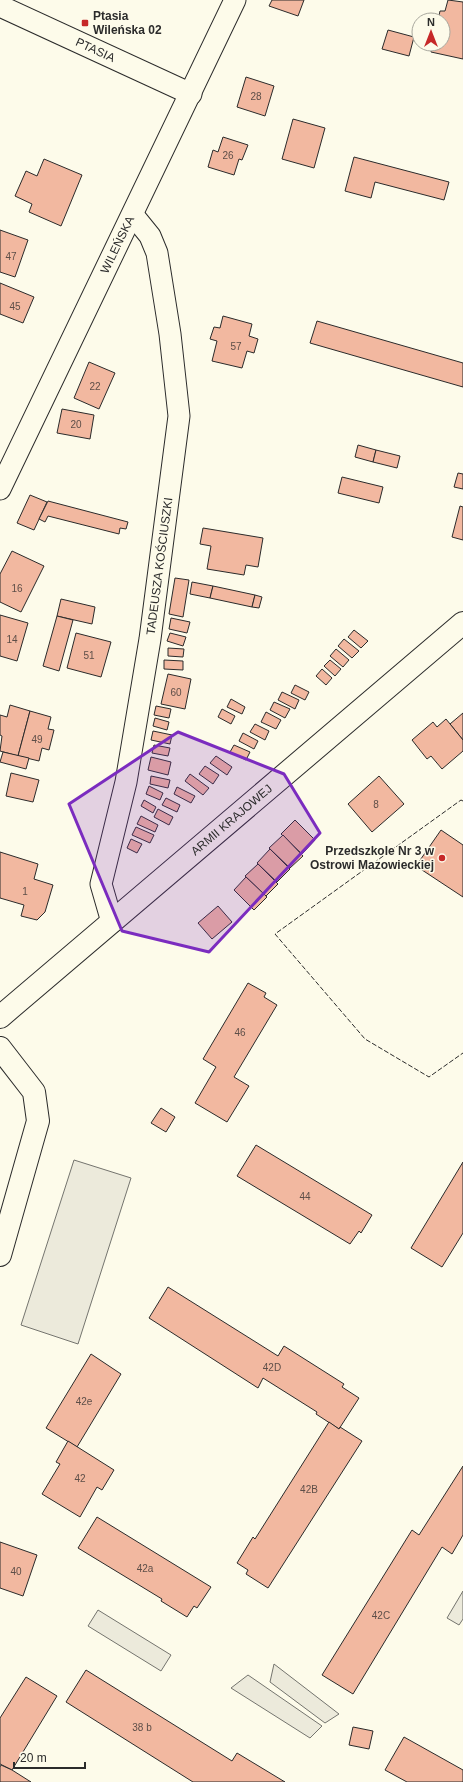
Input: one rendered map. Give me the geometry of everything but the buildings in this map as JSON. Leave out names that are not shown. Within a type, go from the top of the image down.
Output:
[{"type":"main road","name":"ARMII KRAJOWEJ","points":[[0,1017],[463,623]]},
{"type":"main road","points":[[0,1048],[34,1092],[38,1121],[0,1255]]},
{"type":"street","name":"WILEŃSKA","points":[[0,489],[235,0]]},
{"type":"street","name":"PTASIA","points":[[0,6],[190,94]]},
{"type":"street","name":"TADEUSZA KOŚCIUSZKI","points":[[112,922],[101,884],[126,782],[150,639],[179,416],[170,334],[157,253],[150,236],[133,215]]},
{"type":"highlighted area","points":[[178,732],[284,774],[320,833],[209,952],[122,931],[69,804]]},
{"type":"shaded area","points":[[74,1160],[131,1178],[78,1344],[21,1325]]},
{"type":"shaded area","points":[[463,1591],[463,1619],[459,1625],[447,1618]]},
{"type":"shaded area","points":[[98,1610],[171,1655],[161,1671],[88,1626]]},
{"type":"shaded area","points":[[274,1664],[339,1714],[325,1723],[270,1682]]},
{"type":"shaded area","points":[[248,1675],[322,1726],[310,1738],[231,1688]]},
{"type":"fence","points":[[463,801],[461,800],[275,934],[365,1039],[429,1077],[463,1053]]},
{"type":"place","name":"Ptasia Wileńska 02","points":[[85,23]]},
{"type":"place","name":"Przedszkole Nr 3 w Ostrowi Mazowieckiej","points":[[442,858]]}]
